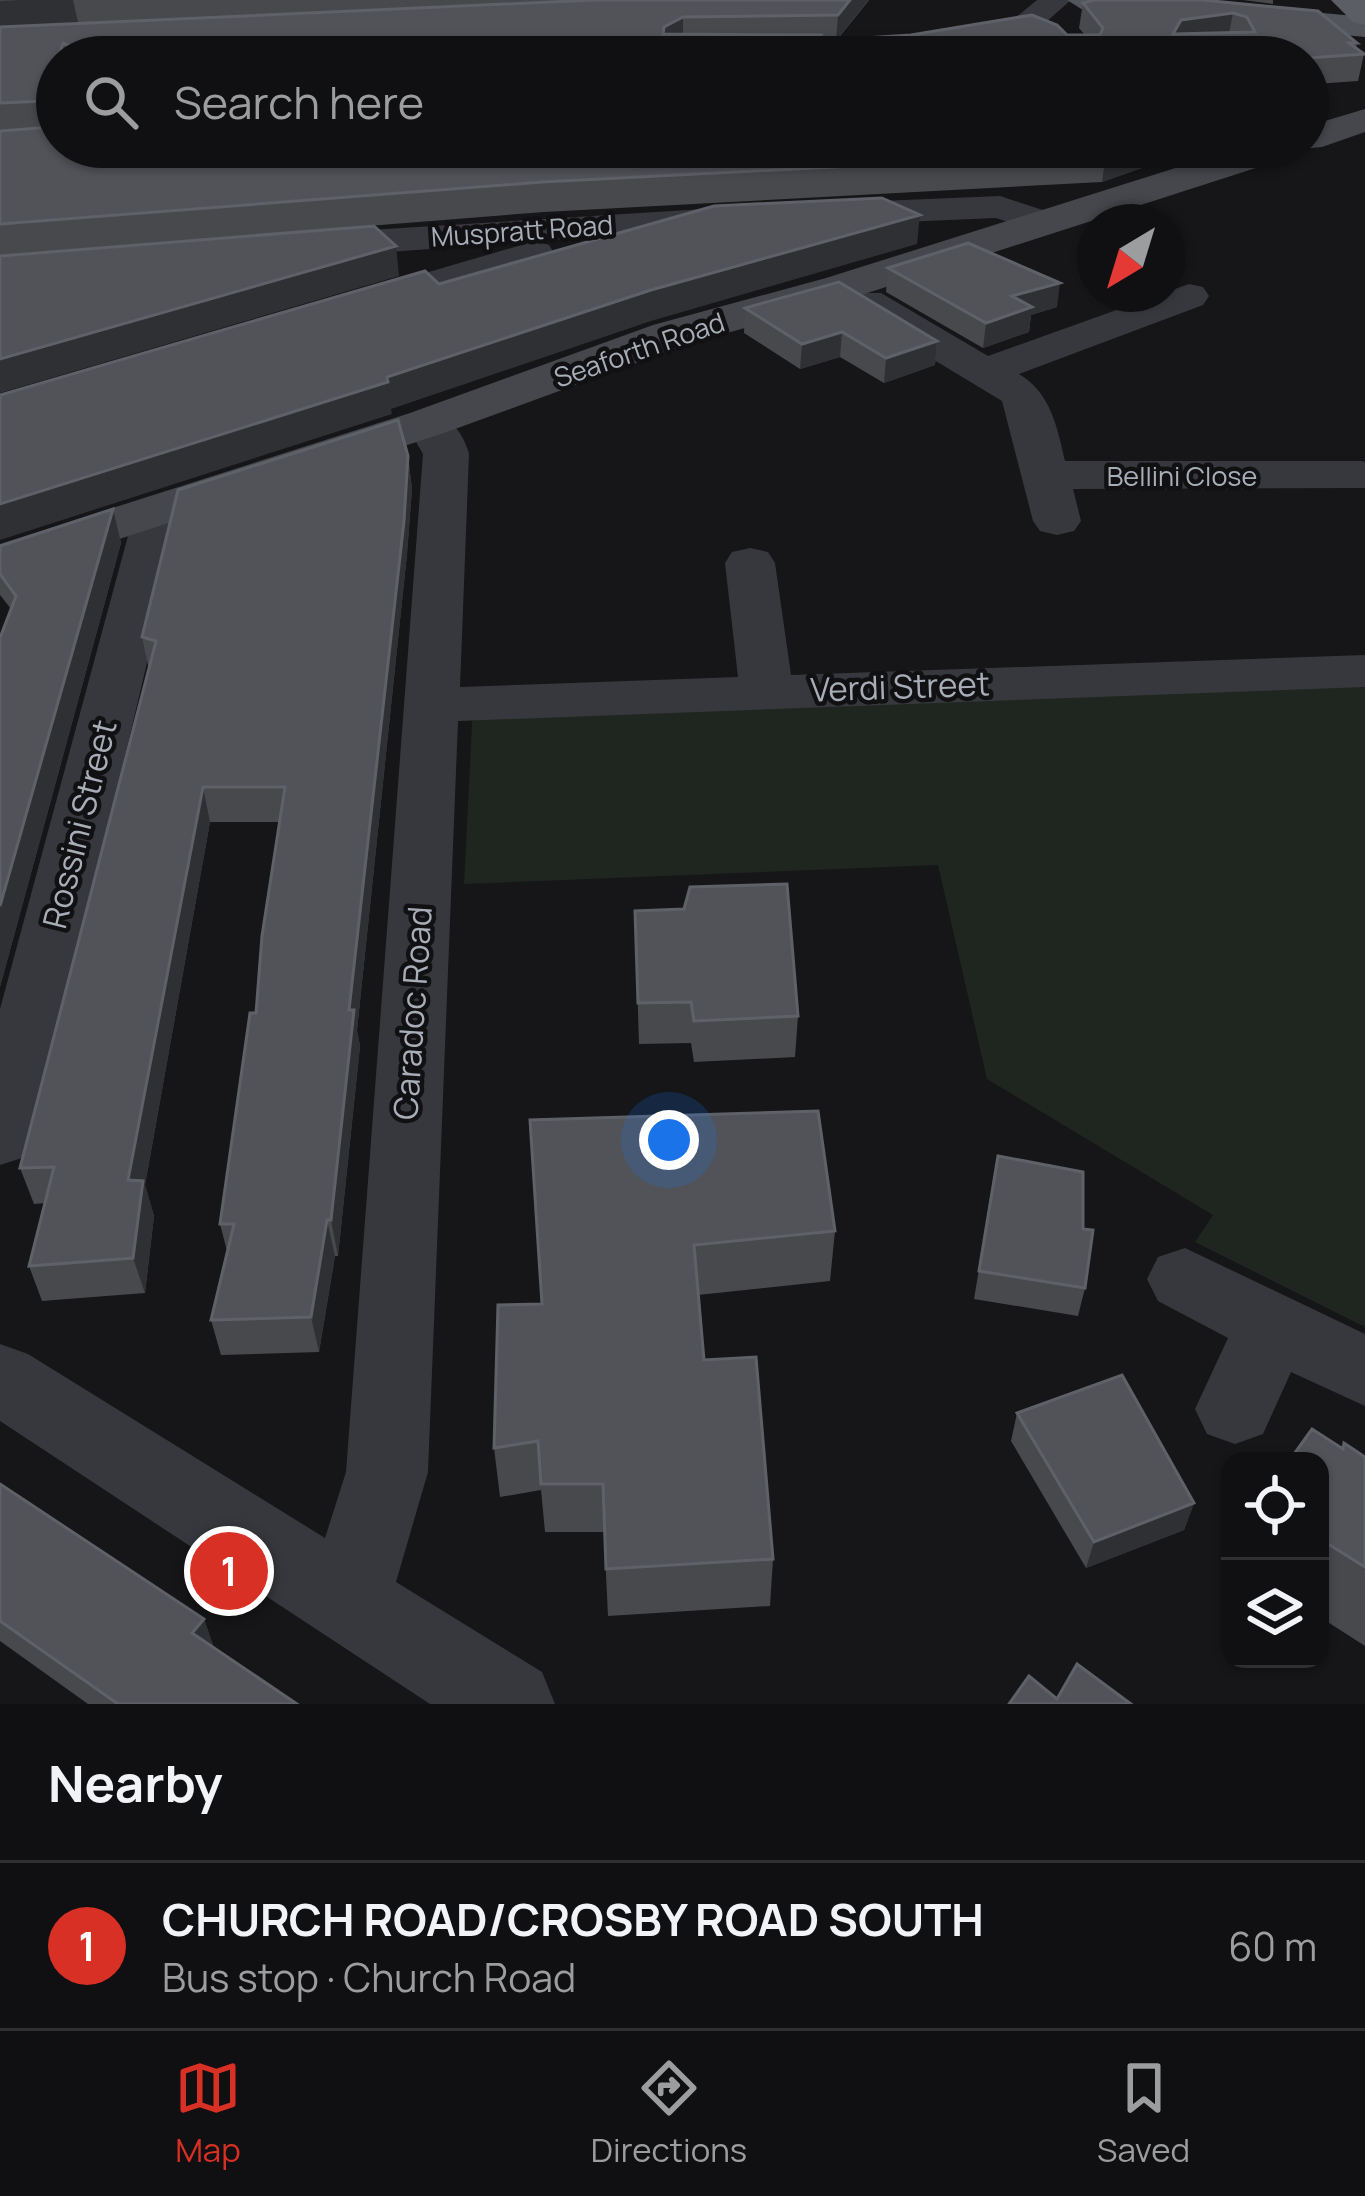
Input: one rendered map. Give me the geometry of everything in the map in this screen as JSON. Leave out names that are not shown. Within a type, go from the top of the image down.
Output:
[{"type":"highway","points":[[1347,0],[1365,15]]},
{"type":"main road","points":[[1083,0],[1365,27]]},
{"type":"main road","points":[[1329,132],[1365,120]]},
{"type":"main road","name":"Seaforth Road","points":[[0,562],[427,423],[669,334],[842,287],[1215,168]]},
{"type":"street","points":[[989,36],[1026,24],[1056,0]]},
{"type":"street","points":[[1026,24],[1058,35]]},
{"type":"street","name":"Muspratt Road","points":[[260,249],[544,227],[1000,207],[1042,222]]},
{"type":"street","points":[[318,317],[544,250],[544,227]]},
{"type":"street","points":[[842,287],[988,371],[1024,398],[1057,521]]},
{"type":"street","points":[[988,371],[1191,297]]},
{"type":"street","name":"Caradoc Road","points":[[347,1603],[387,1472],[405,1098],[434,705],[446,454],[443,442],[427,423]]},
{"type":"street","name":"Bellini Close","points":[[1048,475],[1325,464]]},
{"type":"street","name":"Rossini Street","points":[[0,1138],[158,510]]},
{"type":"street","points":[[749,562],[766,690]]},
{"type":"street","name":"Verdi Street","points":[[434,705],[1365,671]]},
{"type":"street","points":[[1185,1279],[1365,1372]]},
{"type":"street","points":[[1235,1409],[1273,1324]]},
{"type":"street","points":[[0,1378],[510,1704]]},
{"type":"shaded area","points":[[1365,679],[1365,1327],[1195,1242],[1213,1215],[987,1079],[938,865],[464,884],[473,704]]},
{"type":"building","points":[[595,0],[850,0],[838,15],[683,17],[664,27],[663,34],[820,36],[36,36],[36,101],[0,103],[0,27]]},
{"type":"building","points":[[1202,0],[1318,11],[1364,54],[1329,56],[1329,36],[895,36],[1032,15],[1057,25],[1067,35],[1100,35],[1103,28],[1083,3]],"holes":[[[1233,13],[1247,17],[1255,32],[1173,34],[1181,20]]]},
{"type":"building","points":[[36,128],[36,168],[814,168],[542,182],[0,224],[0,131]]},
{"type":"building","points":[[882,198],[920,215],[651,290],[387,377],[388,382],[0,504],[0,395],[425,271],[439,284],[714,206]]},
{"type":"building","points":[[374,226],[396,246],[0,359],[0,256]]},
{"type":"building","points":[[968,243],[1060,283],[1012,296],[1032,307],[986,323],[888,268]]},
{"type":"building","points":[[839,282],[937,341],[886,358],[842,332],[802,344],[745,308]]},
{"type":"building","points":[[398,420],[408,456],[404,521],[349,1010],[354,1010],[331,1220],[327,1220],[311,1317],[211,1320],[234,1224],[220,1224],[250,1013],[256,1013],[262,936],[285,787],[203,787],[128,1180],[143,1181],[133,1258],[29,1266],[54,1167],[20,1168],[156,641],[142,637],[178,490]]},
{"type":"building","points":[[113,509],[0,906],[0,638],[16,596],[0,574],[0,546]]},
{"type":"building","points":[[787,884],[798,1016],[694,1021],[691,1002],[638,1003],[635,911],[684,909],[690,887]]},
{"type":"building","points":[[818,1111],[835,1231],[694,1245],[704,1360],[756,1357],[773,1559],[606,1569],[603,1484],[541,1484],[538,1441],[494,1448],[498,1305],[542,1304],[530,1120]]},
{"type":"building","points":[[998,1156],[1083,1172],[1083,1229],[1093,1230],[1085,1288],[979,1271]]},
{"type":"building","points":[[1122,1375],[1194,1503],[1094,1542],[1017,1413]]},
{"type":"building","points":[[1312,1429],[1365,1457],[1365,1567],[1329,1545],[1329,1452],[1295,1452]]},
{"type":"building","points":[[0,1484],[204,1619],[192,1633],[297,1704],[118,1704],[0,1621]]},
{"type":"building","points":[[1077,1664],[1131,1704],[1009,1704],[1029,1676],[1057,1699]]},
{"type":"place","name":"CHURCH ROAD/CROSBY ROAD SOUTH","points":[[229,1571]]}]
